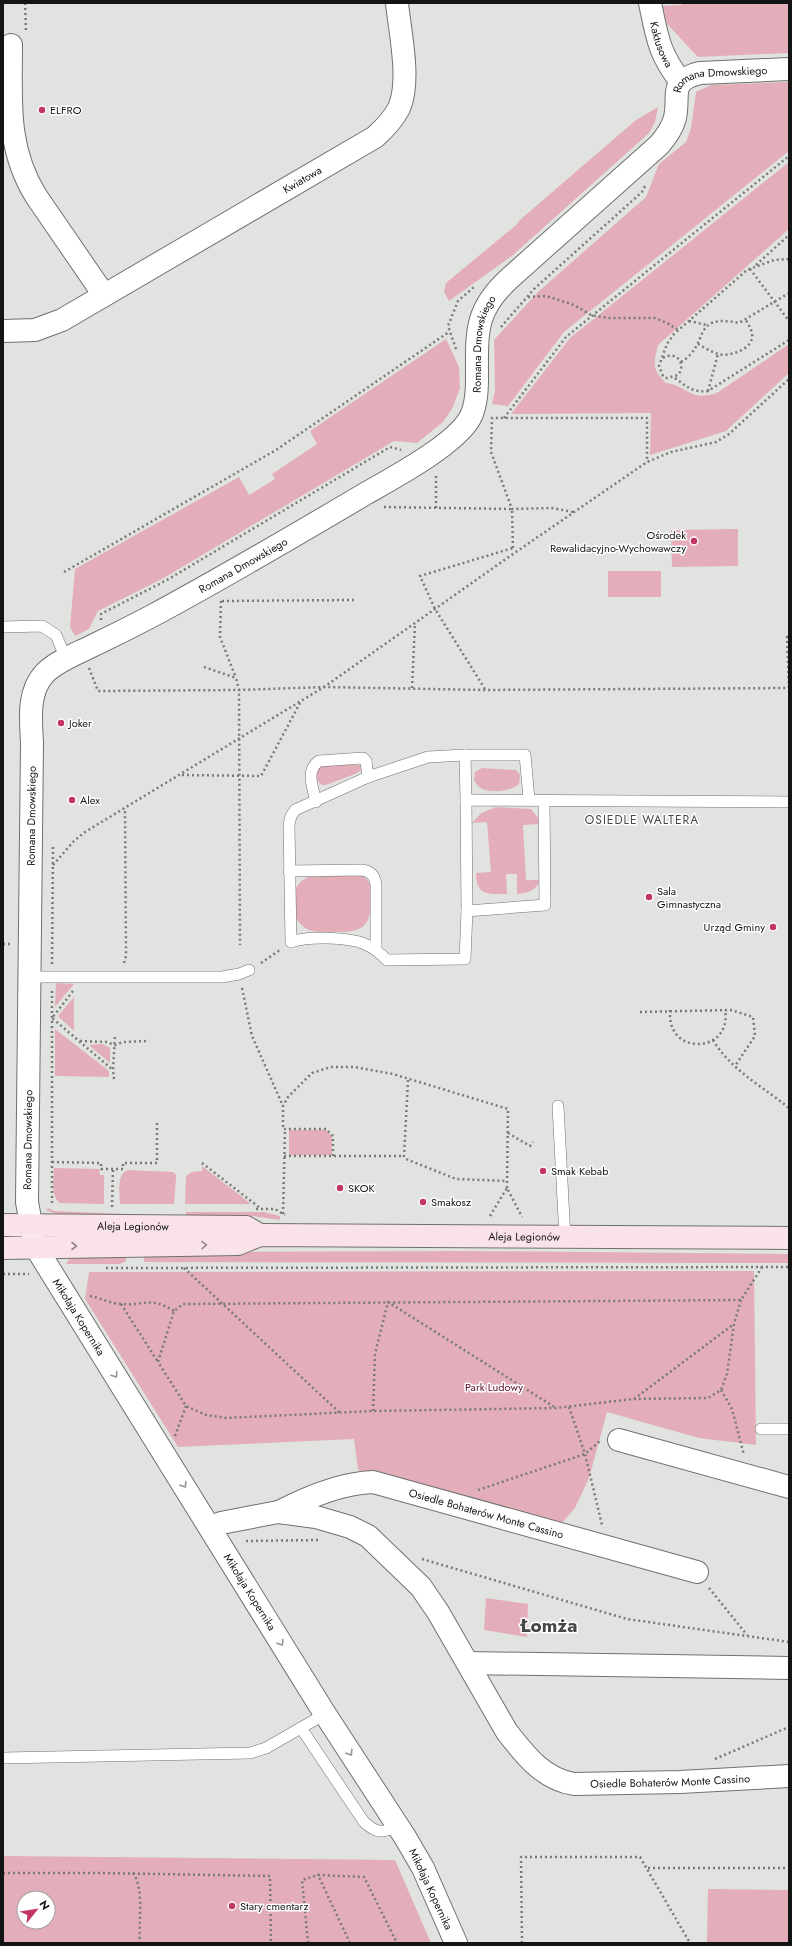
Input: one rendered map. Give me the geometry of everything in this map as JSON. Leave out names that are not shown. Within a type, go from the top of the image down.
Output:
[{"type":"main road","name":"Aleja Legionów","points":[[3,1225],[246,1226],[260,1235]]},
{"type":"main road","name":"Aleja Legionów","points":[[3,1248],[35,1246],[238,1244],[260,1235],[565,1238],[789,1238]]},
{"type":"street","name":"Kwiatowa","points":[[3,330],[35,330],[62,320],[375,137],[393,118],[399,107],[403,94],[404,65],[398,3]]},
{"type":"street","name":"Kaktusowa","points":[[650,3],[660,49],[668,66],[681,82]]},
{"type":"street","points":[[19,42],[11,115],[14,145],[19,163],[36,196],[104,295]]},
{"type":"street","name":"Romana Dmowskiego","points":[[35,1246],[28,1202],[32,743],[30,708],[33,696],[40,680],[45,673],[66,659],[172,604],[367,493],[444,445],[460,432],[471,417],[475,402],[479,323],[490,298],[511,277],[659,145],[668,134],[674,119],[676,91],[681,82],[692,75],[700,73],[789,69]]},
{"type":"street","name":"Mikołaja Kopernika","points":[[35,1246],[325,1714],[398,1826],[423,1868],[456,1943]]},
{"type":"street","points":[[618,1440],[789,1487]]},
{"type":"street","name":"Osiedle Bohaterów Monte Cassino","points":[[211,1528],[221,1523],[278,1512],[357,1482],[373,1482],[697,1572]]},
{"type":"street","name":"Osiedle Bohaterów Monte Cassino","points":[[278,1512],[322,1518],[350,1527],[368,1536],[421,1587],[438,1612],[507,1732],[517,1745],[544,1773],[562,1782],[574,1784],[680,1782],[789,1776]]},
{"type":"street","points":[[468,1663],[789,1668]]},
{"type":"lane","points":[[3,627],[42,626],[56,635],[66,659]]},
{"type":"lane","points":[[465,755],[467,910],[465,959],[388,960],[376,949],[354,940],[301,938],[291,942],[289,825],[291,816],[296,810],[368,777],[428,757],[465,755],[525,755],[529,799]]},
{"type":"lane","points":[[316,802],[310,773],[314,764],[319,761],[363,758],[366,761],[368,777]]},
{"type":"lane","points":[[466,800],[529,799],[789,802]]},
{"type":"lane","points":[[467,910],[545,905],[544,800]]},
{"type":"lane","points":[[290,871],[362,870],[371,873],[375,878],[376,885],[376,949]]},
{"type":"lane","points":[[30,977],[222,977],[249,970]]},
{"type":"lane","points":[[558,1106],[565,1238]]},
{"type":"lane","points":[[760,1428],[789,1429]]},
{"type":"lane","points":[[3,1758],[250,1753],[266,1748],[325,1714]]},
{"type":"lane","points":[[301,1728],[364,1822],[371,1829],[384,1832],[398,1826]]},
{"type":"path","points":[[19,42],[25,3]]},
{"type":"path","points":[[504,418],[566,337],[789,156]]},
{"type":"path","points":[[497,332],[527,297],[642,192],[649,180]]},
{"type":"path","points":[[789,235],[678,330],[667,344],[663,358],[659,362],[660,371],[667,378],[675,378],[690,389],[696,391],[708,391],[789,340]]},
{"type":"path","points":[[754,266],[774,260],[789,259]]},
{"type":"path","points":[[750,269],[789,321]]},
{"type":"path","points":[[458,353],[448,326],[458,301],[475,286]]},
{"type":"path","points":[[681,362],[690,357],[698,344],[700,335],[707,325],[712,322],[728,321],[739,323],[789,293]]},
{"type":"path","points":[[527,297],[546,296],[574,305],[592,315],[608,318],[655,318],[678,330]]},
{"type":"path","points":[[698,344],[718,354],[734,352],[748,345],[752,333],[746,320]]},
{"type":"path","points":[[689,321],[707,325]]},
{"type":"path","points":[[64,572],[276,450],[449,332]]},
{"type":"path","points":[[708,391],[718,354]]},
{"type":"path","points":[[663,358],[666,356],[675,356],[681,362],[681,372],[675,378]]},
{"type":"path","points":[[53,865],[74,841],[125,808],[241,740],[300,703],[647,462],[671,452],[716,442],[728,434],[789,379]]},
{"type":"path","points":[[513,554],[512,509],[491,452],[492,418],[647,418],[647,462]]},
{"type":"path","points":[[106,639],[100,628],[101,614],[167,580],[390,447],[407,451]]},
{"type":"path","points":[[436,469],[436,508]]},
{"type":"path","points":[[377,507],[512,509],[552,508],[573,512]]},
{"type":"path","points":[[485,690],[435,609],[420,576],[513,548]]},
{"type":"path","points":[[214,601],[355,600]]},
{"type":"path","points":[[220,601],[220,637],[236,678],[239,690],[241,740],[240,945]]},
{"type":"path","points":[[412,688],[415,624]]},
{"type":"path","points":[[89,666],[98,692],[324,687],[485,690],[789,688],[787,637],[789,637]]},
{"type":"path","points":[[204,667],[236,678]]},
{"type":"path","points":[[182,774],[261,776],[300,703]]},
{"type":"path","points":[[119,966],[123,963],[126,956],[125,808]]},
{"type":"path","points":[[53,845],[52,1202],[54,1207]]},
{"type":"path","points":[[283,1214],[283,1106],[252,1036],[249,970],[291,942]]},
{"type":"path","points":[[52,965],[60,965]]},
{"type":"path","points":[[52,1018],[77,986]]},
{"type":"path","points":[[670,1010],[673,1029],[682,1039],[695,1044],[713,1040],[723,1029],[725,1010]]},
{"type":"path","points":[[640,1012],[670,1010],[731,1010],[753,1017],[755,1036],[735,1066]]},
{"type":"path","points":[[52,1018],[112,1070]]},
{"type":"path","points":[[114,1079],[112,1070],[115,1035]]},
{"type":"path","points":[[713,1040],[722,1054],[735,1066],[789,1108]]},
{"type":"path","points":[[80,1041],[106,1042],[115,1045],[123,1042],[148,1041]]},
{"type":"path","points":[[283,1106],[288,1097],[312,1073],[331,1067],[354,1067],[393,1074],[408,1080],[508,1109],[507,1188],[522,1217]]},
{"type":"path","points":[[404,1156],[408,1080]]},
{"type":"path","points":[[52,1162],[101,1163],[101,1169],[123,1170],[123,1163],[157,1163],[157,1121]]},
{"type":"path","points":[[284,1129],[326,1129],[333,1136],[333,1156]]},
{"type":"path","points":[[508,1133],[530,1146],[533,1142]]},
{"type":"path","points":[[284,1156],[404,1156],[456,1179],[507,1180]]},
{"type":"path","points":[[202,1163],[261,1209]]},
{"type":"path","points":[[112,1208],[113,1169]]},
{"type":"path","points":[[489,1217],[507,1188]]},
{"type":"path","points":[[105,1208],[120,1208]]},
{"type":"path","points":[[120,1304],[186,1406],[206,1415],[226,1418],[373,1412],[556,1408],[633,1399],[708,1398],[721,1390],[727,1374],[734,1324],[741,1300],[762,1266]]},
{"type":"path","points":[[105,1268],[789,1267]]},
{"type":"path","points":[[184,1268],[340,1413]]},
{"type":"path","points":[[3,1274],[52,1273]]},
{"type":"path","points":[[84,1294],[120,1304],[155,1302],[174,1311]]},
{"type":"path","points":[[158,1362],[174,1311],[183,1304],[741,1300]]},
{"type":"path","points":[[388,1302],[556,1408]]},
{"type":"path","points":[[373,1412],[375,1354],[388,1302]]},
{"type":"path","points":[[633,1399],[734,1324]]},
{"type":"path","points":[[721,1390],[732,1409],[749,1476]]},
{"type":"path","points":[[173,1444],[186,1406]]},
{"type":"path","points":[[569,1407],[585,1454],[602,1524],[597,1544]]},
{"type":"path","points":[[473,1491],[585,1454],[604,1438],[618,1440]]},
{"type":"path","points":[[246,1541],[324,1540]]},
{"type":"path","points":[[420,1559],[627,1619],[789,1642]]},
{"type":"path","points":[[697,1572],[748,1636]]},
{"type":"path","points":[[713,1760],[789,1727]]},
{"type":"path","points":[[522,1943],[521,1857],[640,1857],[690,1943]]},
{"type":"path","points":[[647,1868],[789,1868]]},
{"type":"path","points":[[3,1873],[133,1873],[270,1876],[271,1943]]},
{"type":"path","points":[[133,1873],[138,1880],[140,1893],[140,1943]]},
{"type":"path","points":[[308,1943],[302,1880],[318,1875],[364,1877],[397,1943]]},
{"type":"path","points":[[318,1875],[350,1943]]},
{"type":"green space","points":[[683,3],[789,3],[789,53],[698,57],[667,24],[662,6],[681,5]]},
{"type":"green space","points":[[789,82],[789,151],[564,332],[508,406],[492,404],[495,391],[494,340],[538,292],[646,197],[659,164],[686,142],[691,128],[696,92],[711,85]]},
{"type":"green space","points":[[658,107],[655,122],[649,133],[513,255],[449,301],[444,292],[446,283],[516,225],[521,219],[636,120]]},
{"type":"green space","points":[[789,162],[789,229],[658,345],[655,357],[656,369],[666,383],[680,387],[700,396],[717,393],[789,344],[789,373],[726,431],[650,455],[651,413],[511,414],[570,338]]},
{"type":"green space","points":[[446,339],[459,367],[460,388],[453,407],[443,422],[417,443],[394,441],[162,579],[98,611],[89,629],[75,636],[70,627],[75,569],[239,477],[249,495],[275,479],[272,474],[317,444],[310,431]]},
{"type":"green space","points":[[738,529],[738,566],[672,567],[671,530]]},
{"type":"green space","points":[[608,571],[661,571],[661,597],[608,597]]},
{"type":"green space","points":[[321,765],[360,765],[362,770],[326,785],[322,785],[319,783],[317,778],[318,770]]},
{"type":"green space","points":[[482,768],[516,770],[520,775],[519,784],[512,788],[503,790],[489,791],[483,789],[478,786],[474,780],[475,772]]},
{"type":"green space","points":[[496,807],[531,809],[538,818],[539,824],[523,825],[526,880],[541,880],[534,889],[529,892],[517,894],[517,874],[506,874],[507,894],[484,892],[478,886],[476,873],[491,872],[487,822],[472,823],[481,813]]},
{"type":"green space","points":[[360,875],[366,878],[370,885],[371,891],[370,914],[363,926],[351,931],[319,932],[307,929],[296,918],[292,902],[296,887],[301,881],[308,877]]},
{"type":"green space","points":[[56,983],[74,984],[55,1007]]},
{"type":"green space","points":[[74,997],[74,1031],[58,1016]]},
{"type":"green space","points":[[55,1029],[109,1071],[109,1077],[55,1076]]},
{"type":"green space","points":[[103,1044],[110,1048],[110,1063],[89,1045]]},
{"type":"green space","points":[[289,1130],[326,1130],[332,1136],[332,1155],[289,1155]]},
{"type":"green space","points":[[202,1166],[251,1204],[185,1204],[186,1176],[192,1172],[202,1171]]},
{"type":"green space","points":[[54,1168],[99,1169],[100,1175],[104,1175],[104,1204],[60,1203],[55,1196],[54,1191]]},
{"type":"green space","points":[[128,1170],[173,1172],[176,1175],[174,1204],[120,1204],[120,1180],[124,1172]]},
{"type":"green space","points":[[48,1208],[54,1211],[125,1214],[125,1216],[61,1216],[46,1210]]},
{"type":"green space","points":[[186,1212],[264,1212],[280,1216],[280,1220],[253,1216],[186,1216]]},
{"type":"green space","points":[[468,1251],[789,1254],[789,1263],[144,1262],[144,1252]]},
{"type":"green space","points":[[126,1252],[126,1261],[120,1264],[66,1264],[70,1258]]},
{"type":"green space","name":"Park Ludowy","points":[[754,1271],[756,1445],[699,1438],[607,1412],[589,1478],[575,1508],[560,1525],[358,1470],[354,1439],[178,1447],[85,1299],[89,1272]]},
{"type":"green space","points":[[486,1598],[528,1604],[527,1637],[484,1630]]},
{"type":"green space","name":"Stary cmentarz","points":[[3,1856],[395,1860],[431,1943],[3,1943]]},
{"type":"green space","points":[[708,1889],[789,1890],[789,1943],[707,1943]]},
{"type":"place","name":"ELFRO","points":[[42,110]]},
{"type":"place","name":"Ośrodek Rewalidacyjno-Wychowawczy","points":[[694,541]]},
{"type":"place","name":"Joker","points":[[61,723]]},
{"type":"place","name":"Alex","points":[[72,800]]},
{"type":"place","name":"Sala Gimnastyczna","points":[[649,897]]},
{"type":"place","name":"Urząd Gminy","points":[[773,927]]},
{"type":"place","name":"Smak Kebab","points":[[543,1171]]},
{"type":"place","name":"SKOK","points":[[340,1188]]},
{"type":"place","name":"Smakosz","points":[[423,1202]]},
{"type":"place","name":"Stary cmentarz","points":[[232,1906]]},
{"type":"district","name":"OSIEDLE WALTERA","points":[[642,820]]},
{"type":"district","name":"Łomża","points":[[549,1625]]}]
